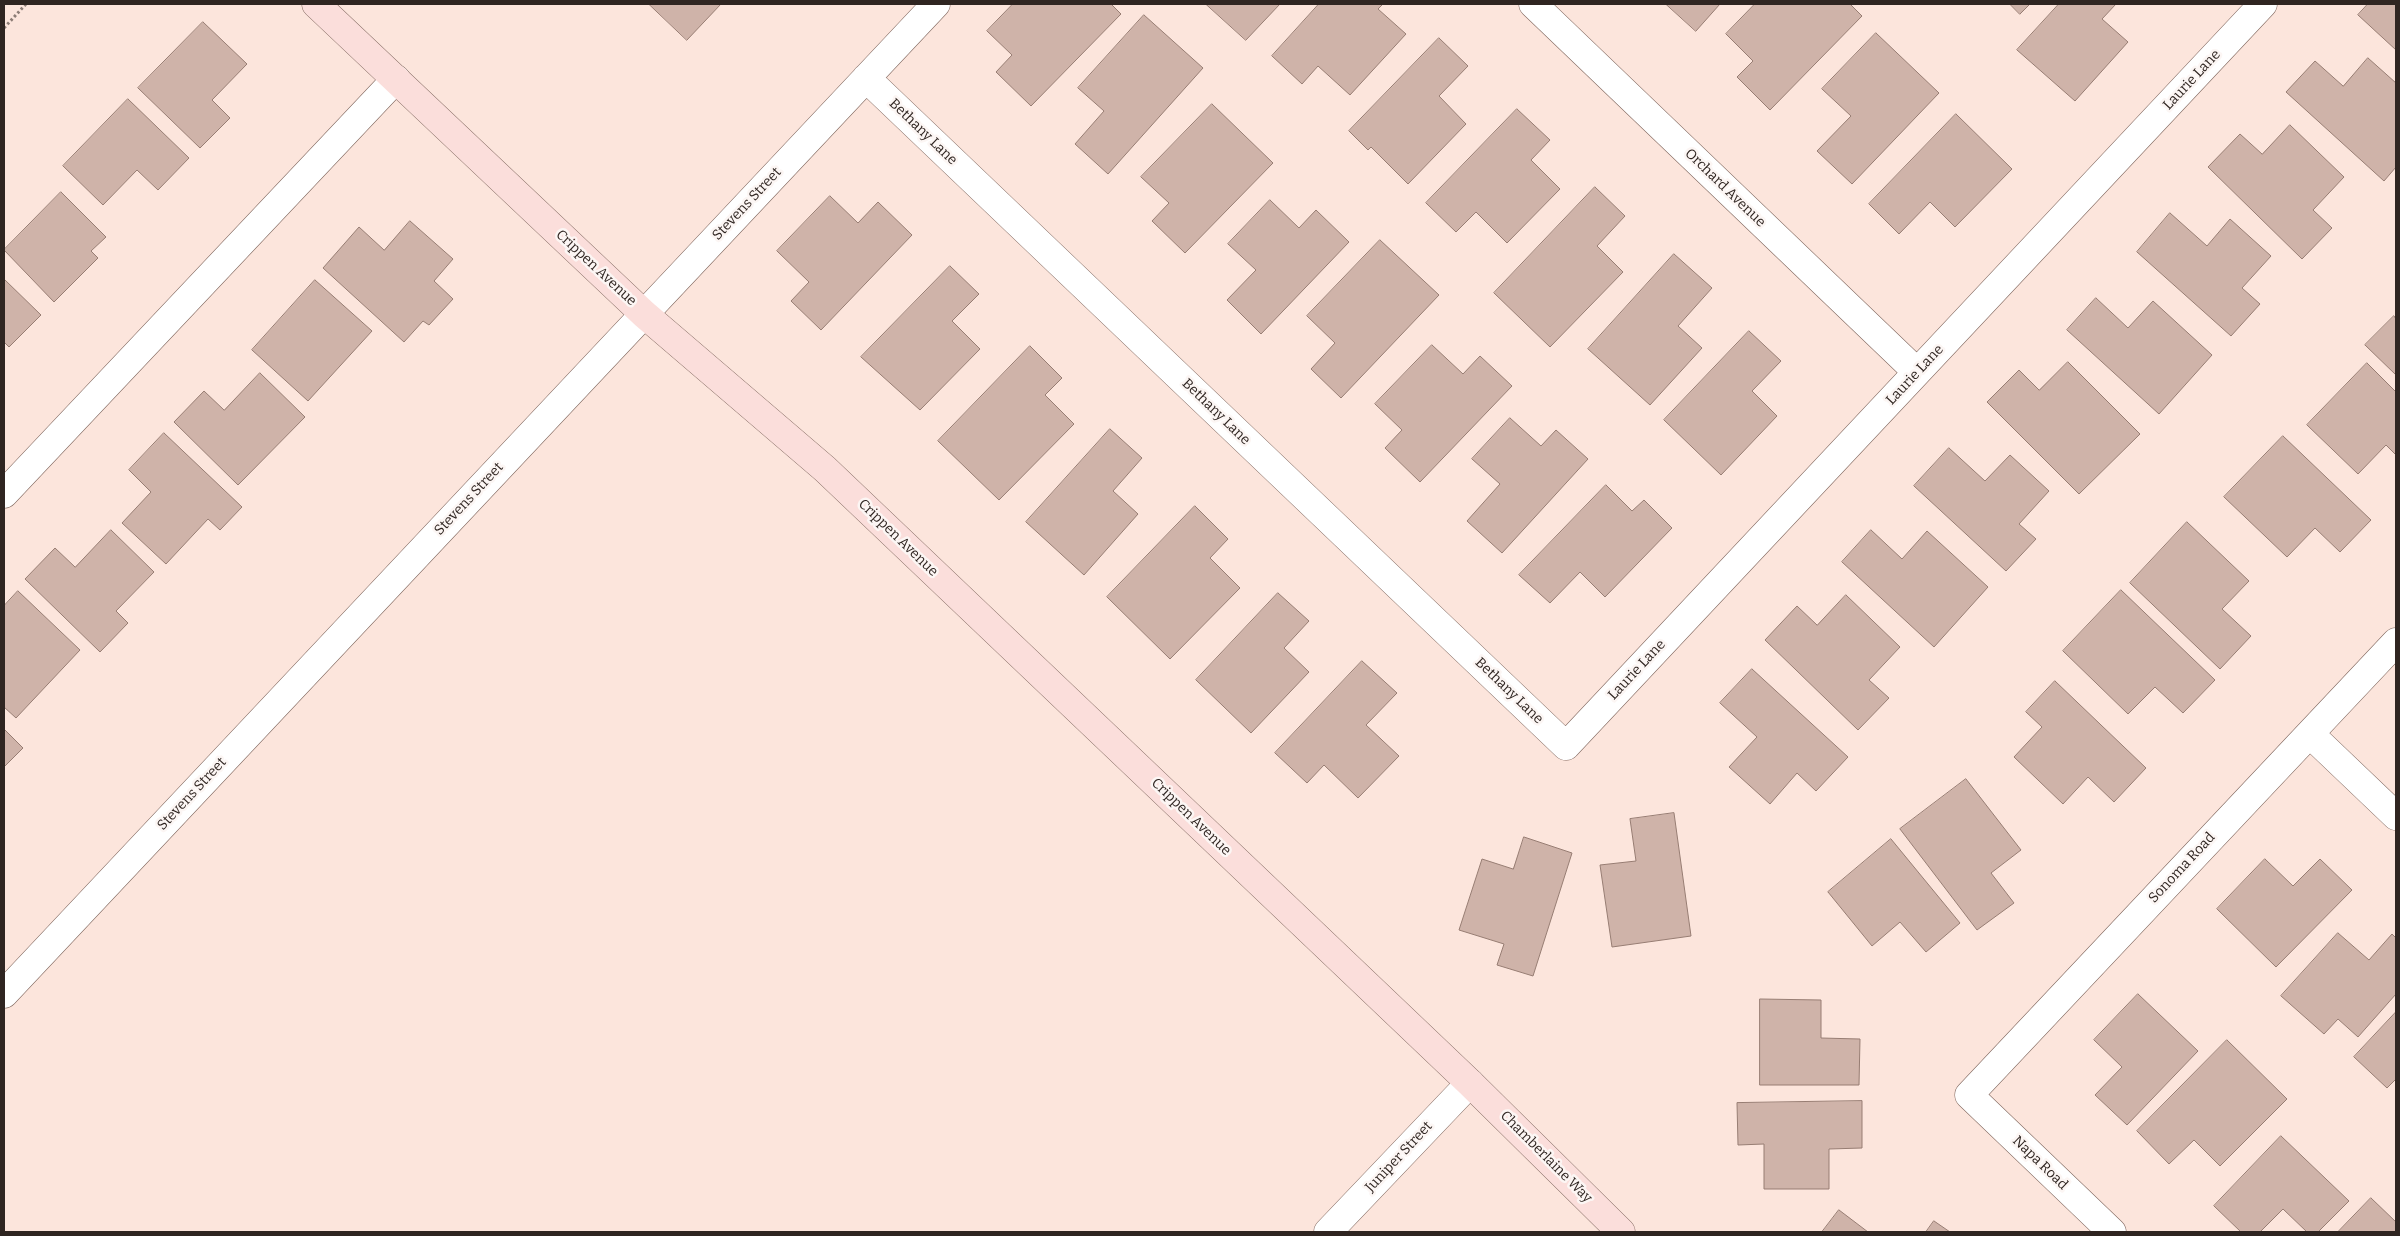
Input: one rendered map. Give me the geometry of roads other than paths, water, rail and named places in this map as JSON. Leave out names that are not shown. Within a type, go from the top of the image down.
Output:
[{"type":"main road","name":"Crippen Avenue","points":[[316,4],[644,314],[825,468],[1470,1082]]},
{"type":"main road","name":"Chamberlaine Way","points":[[1470,1082],[1622,1232]]},
{"type":"street","name":"Stevens Street","points":[[4,994],[936,4]]},
{"type":"street","name":"Orchard Avenue","points":[[1533,4],[1917,372]]},
{"type":"street","name":"Laurie Lane","points":[[1566,746],[2263,4]]},
{"type":"street","name":"Bethany Lane","points":[[866,78],[1566,746]]},
{"type":"street","points":[[4,494],[396,79]]},
{"type":"street","name":"Sonoma Road","points":[[1968,1094],[2396,642]]},
{"type":"street","points":[[2310,734],[2396,816]]},
{"type":"street","name":"Juniper Street","points":[[1328,1232],[1470,1082]]},
{"type":"street","name":"Napa Road","points":[[1968,1094],[2112,1232]]}]
